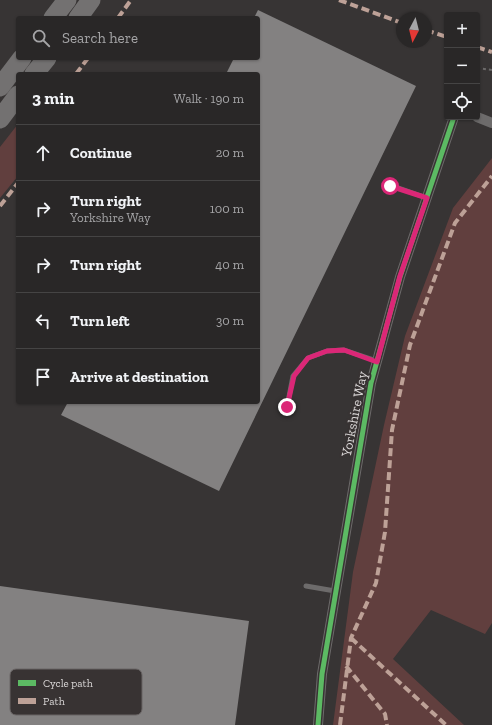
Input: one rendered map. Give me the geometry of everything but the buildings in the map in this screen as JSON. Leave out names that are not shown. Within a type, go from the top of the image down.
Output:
[{"type":"highway","points":[[54,16],[66,0]]},
{"type":"highway","points":[[79,16],[91,0]]},
{"type":"highway","points":[[0,86],[20,60]]},
{"type":"highway","points":[[36,72],[45,60]]},
{"type":"highway","points":[[0,119],[16,98]]},
{"type":"street","points":[[480,118],[492,122]]},
{"type":"street","name":"Yorkshire Way","points":[[318,725],[322,674],[371,383],[400,276],[453,120]]},
{"type":"lane","points":[[390,186],[427,198]]},
{"type":"lane","points":[[287,407],[294,376],[308,358],[327,351],[344,350],[377,362]]},
{"type":"lane","points":[[306,586],[335,591]]},
{"type":"path","points":[[480,68],[492,70]]},
{"type":"shaded area","points":[[16,127],[16,178],[0,198],[0,147]]},
{"type":"shaded area","points":[[492,158],[492,623],[485,634],[431,610],[393,659],[464,725],[333,725],[353,572],[384,425],[405,336],[453,208]]},
{"type":"marked path","points":[[119,16],[131,0]]},
{"type":"marked path","points":[[339,0],[396,21]]},
{"type":"marked path","points":[[432,32],[444,36]]},
{"type":"marked path","points":[[480,48],[492,52]]},
{"type":"marked path","points":[[78,72],[86,60]]},
{"type":"marked path","points":[[340,725],[351,638],[376,583],[385,532],[392,430],[410,345],[455,223],[492,176]]},
{"type":"marked path","points":[[0,206],[16,186]]},
{"type":"marked path","points":[[351,638],[446,725]]},
{"type":"marked path","points":[[346,666],[385,714],[387,725]]},
{"type":"cycle path","points":[[318,725],[322,674],[371,383],[400,277],[453,120]]},
{"type":"route","points":[[287,407],[294,376],[308,358],[327,351],[344,350],[377,362],[400,276],[427,198],[390,186]]}]
